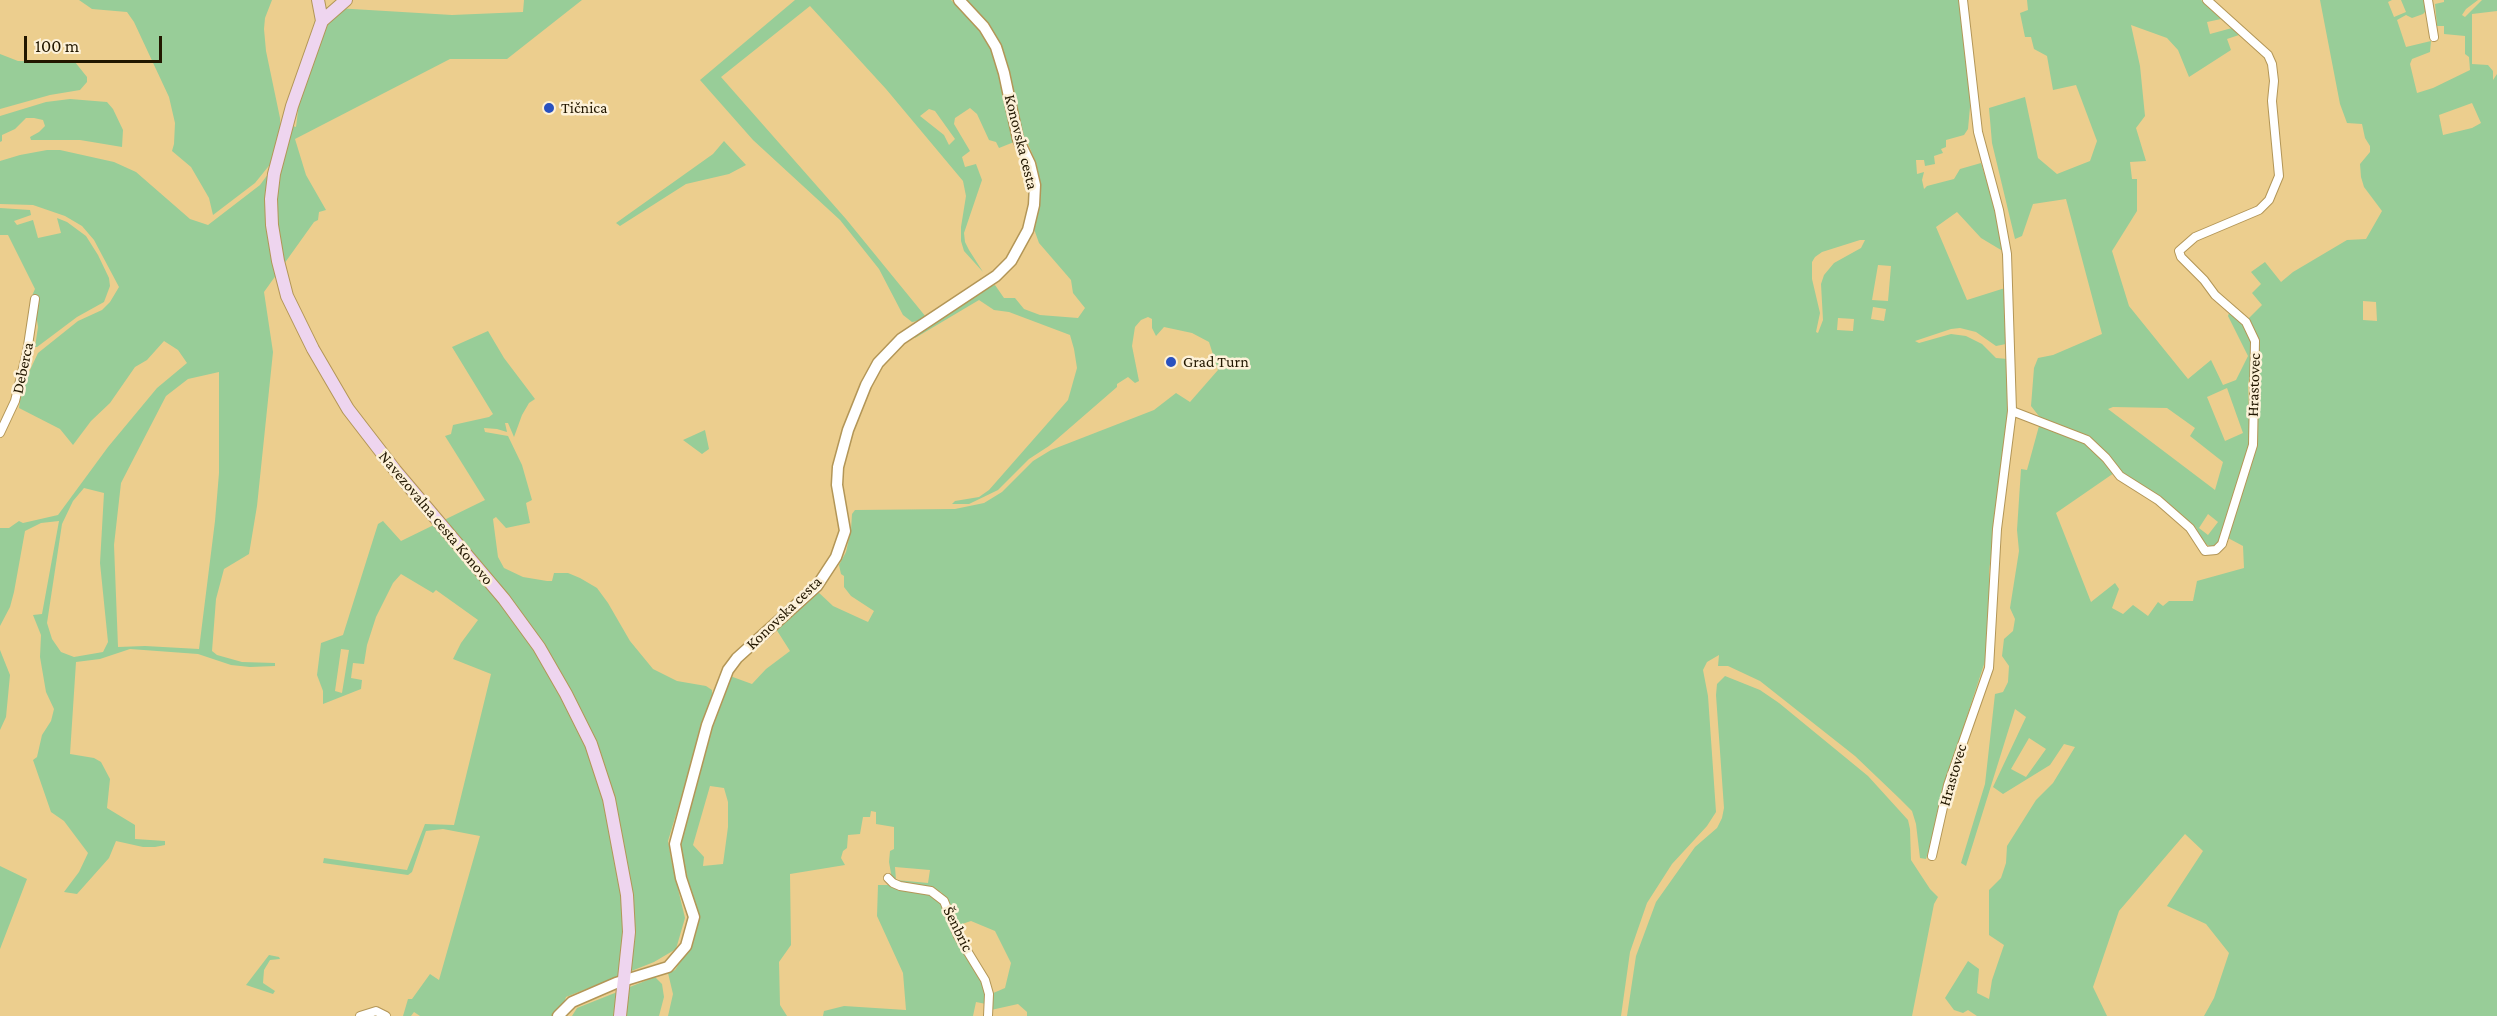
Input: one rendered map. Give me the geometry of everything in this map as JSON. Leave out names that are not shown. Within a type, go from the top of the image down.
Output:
[{"type":"main road","points":[[318,0],[322,21]]},
{"type":"main road","name":"Navezovalna cesta Konovo","points":[[346,0],[322,21],[292,106],[274,174],[272,225],[287,296],[312,349],[348,409],[395,470],[504,599],[539,647],[591,744],[609,799],[621,855],[629,932],[620,1016]]},
{"type":"street","name":"Konovska cesta","points":[[558,1016],[572,1002],[624,980],[668,967],[686,946],[694,917],[681,878],[675,844],[706,725],[728,670],[737,658],[817,586],[836,557],[845,531],[837,485],[838,467],[848,430],[878,363],[908,334],[996,276],[1011,261],[1028,230],[1034,205],[1035,186],[1030,164],[1018,139],[1004,73],[996,47],[984,27],[959,0]]},
{"type":"street","name":"Hrastovec","points":[[1932,856],[1948,785],[1989,668],[1997,529],[2012,411],[2007,254],[1999,210],[1978,132],[1963,0]]},
{"type":"street","name":"Hrastovec","points":[[2012,411],[2087,440],[2106,458],[2120,476],[2158,500],[2190,528],[2205,551],[2216,550],[2222,544],[2253,445],[2255,340],[2246,322],[2215,295],[2204,280],[2181,257],[2179,250],[2195,237],[2259,210],[2269,200],[2280,176],[2272,101],[2274,81],[2272,63],[2268,55],[2207,0]]},
{"type":"street","points":[[2428,0],[2434,37]]},
{"type":"street","name":"Deberca","points":[[0,433],[15,401],[27,352],[34,299]]},
{"type":"street","name":"Šenbric","points":[[888,878],[893,884],[931,891],[944,901],[958,936],[985,980],[989,994],[988,1016]]},
{"type":"street","points":[[360,1016],[376,1011],[386,1016]]},
{"type":"green space","points":[[79,0],[272,0],[265,18],[264,29],[281,133],[272,162],[255,183],[213,215],[209,198],[191,167],[172,151],[175,123],[169,97],[134,22],[127,12],[92,9]]},
{"type":"green space","points":[[524,0],[582,0],[507,59],[450,59],[295,139],[306,175],[326,210],[319,212],[318,220],[314,222],[264,292],[273,352],[257,506],[249,554],[224,569],[216,599],[212,651],[217,655],[242,662],[275,663],[275,666],[231,665],[198,654],[130,649],[100,659],[76,662],[70,754],[94,758],[101,762],[110,779],[107,808],[135,825],[135,839],[165,841],[165,845],[143,847],[116,841],[109,858],[77,894],[64,892],[79,872],[88,853],[64,821],[51,812],[33,760],[37,757],[42,735],[51,721],[54,709],[46,692],[40,657],[41,635],[33,615],[42,614],[59,521],[41,523],[25,531],[14,592],[10,607],[0,626],[0,528],[9,528],[19,521],[23,523],[58,515],[108,447],[157,388],[187,363],[178,350],[164,341],[147,360],[135,367],[110,403],[91,421],[73,445],[60,429],[19,408],[22,387],[38,353],[78,321],[102,310],[119,287],[94,240],[82,226],[65,216],[33,205],[0,204],[0,161],[47,150],[60,150],[114,162],[136,172],[190,219],[208,225],[260,185],[274,166],[284,123],[296,127],[305,55],[319,7],[452,15],[523,12]],"holes":[[[219,372],[219,473],[199,649],[118,647],[114,545],[121,483],[166,396],[188,379]],[[84,488],[104,493],[100,563],[108,642],[103,652],[74,657],[61,652],[52,639],[47,623],[62,524],[73,501]]]},
{"type":"green space","points":[[795,0],[951,0],[989,41],[1014,142],[999,148],[996,142],[989,140],[977,114],[970,108],[955,118],[954,124],[970,151],[962,157],[965,167],[976,164],[982,180],[964,233],[965,242],[983,272],[964,251],[961,241],[966,196],[963,181],[886,89],[810,6],[721,77],[846,219],[926,317],[912,322],[903,315],[879,269],[840,220],[753,140],[700,80]],"holes":[[[929,109],[935,111],[955,139],[949,145],[944,135],[920,116]]]},
{"type":"green space","points":[[961,0],[1960,0],[1971,96],[1968,129],[1964,135],[1946,140],[1946,147],[1941,149],[1943,153],[1934,156],[1935,164],[1925,166],[1924,160],[1916,160],[1917,174],[1924,172],[1922,180],[1924,189],[1927,186],[1954,179],[1960,169],[1981,163],[2000,224],[2004,249],[2001,250],[1981,238],[1957,212],[1936,227],[1967,300],[2005,288],[2006,344],[1996,346],[1976,332],[1960,328],[1915,341],[1919,343],[1951,334],[1966,336],[1982,344],[1996,358],[2008,359],[2008,412],[1989,572],[1990,646],[1942,793],[1935,831],[1926,859],[1920,858],[1912,811],[1900,799],[1855,756],[1760,681],[1728,666],[1718,666],[1719,655],[1707,662],[1703,670],[1708,696],[1716,812],[1707,826],[1672,864],[1647,903],[1630,952],[1621,1016],[1027,1016],[1027,1012],[1018,1004],[991,1010],[991,994],[1005,988],[1011,963],[995,931],[971,921],[956,926],[941,892],[892,879],[889,862],[890,851],[894,849],[894,827],[876,824],[876,812],[871,811],[870,817],[863,817],[860,834],[848,835],[847,848],[843,851],[841,858],[845,865],[790,874],[791,945],[779,962],[780,1005],[787,1016],[668,1016],[673,994],[668,973],[675,970],[691,945],[699,919],[684,865],[670,843],[722,694],[730,676],[752,684],[766,669],[790,651],[776,629],[816,590],[833,606],[868,622],[874,611],[851,596],[844,587],[844,576],[841,574],[839,565],[846,552],[852,514],[855,510],[955,509],[984,503],[1002,492],[1033,461],[1051,450],[1154,410],[1176,393],[1190,402],[1218,370],[1209,342],[1192,333],[1164,327],[1156,336],[1152,328],[1152,319],[1148,317],[1141,320],[1135,327],[1132,346],[1139,381],[1135,383],[1128,377],[1117,384],[1117,387],[1049,446],[1029,459],[998,490],[969,504],[952,504],[955,501],[979,497],[989,490],[1068,400],[1077,368],[1074,349],[1070,335],[1009,312],[994,310],[979,300],[915,338],[913,334],[987,287],[995,285],[1004,298],[1015,298],[1024,309],[1040,315],[1078,318],[1085,308],[1073,293],[1071,280],[1039,243],[1034,229],[1038,209],[1037,165],[1026,139],[1018,128],[999,46],[991,29]],"holes":[[[1865,240],[1861,248],[1834,263],[1824,275],[1821,284],[1823,320],[1818,333],[1816,332],[1820,313],[1812,279],[1812,262],[1822,252]],[[1878,265],[1891,266],[1888,301],[1872,300]],[[1873,307],[1886,309],[1884,321],[1871,319]],[[1838,318],[1854,319],[1853,331],[1837,330]],[[710,786],[724,788],[728,802],[728,827],[723,864],[703,866],[704,857],[693,845]],[[895,867],[930,870],[928,883],[896,880]]]},
{"type":"green space","points":[[2027,0],[2201,0],[2221,19],[2207,22],[2210,34],[2232,28],[2239,35],[2227,39],[2231,50],[2189,77],[2178,50],[2167,38],[2131,25],[2140,66],[2145,116],[2136,128],[2146,161],[2130,162],[2132,179],[2137,179],[2137,211],[2112,251],[2129,306],[2188,379],[2211,360],[2223,385],[2236,380],[2248,356],[2228,316],[2230,310],[2241,320],[2251,336],[2254,359],[2248,384],[2250,442],[2223,533],[2217,544],[2211,547],[2204,543],[2196,528],[2173,509],[2120,473],[2095,442],[2042,420],[2031,406],[2034,368],[2038,358],[2053,355],[2102,334],[2066,199],[2033,204],[2022,236],[2015,239],[1992,143],[1989,108],[2025,97],[2038,158],[2057,174],[2090,161],[2097,141],[2076,85],[2053,90],[2047,56],[2034,49],[2031,37],[2025,37],[2020,13],[2028,10]],"holes":[[[2227,388],[2243,433],[2225,441],[2207,397]],[[2113,407],[2167,408],[2195,428],[2190,436],[2223,462],[2215,490],[2108,409]],[[2208,514],[2218,522],[2208,535],[2199,528]]]},
{"type":"green space","points":[[2320,0],[2392,0],[2388,2],[2394,17],[2406,12],[2401,0],[2427,0],[2429,8],[2423,14],[2412,18],[2406,15],[2397,20],[2406,47],[2431,41],[2430,52],[2412,59],[2410,64],[2417,93],[2470,70],[2469,57],[2465,54],[2465,36],[2444,34],[2444,26],[2437,26],[2435,4],[2444,2],[2444,0],[2478,0],[2466,9],[2462,15],[2465,17],[2482,0],[2497,0],[2497,11],[2472,14],[2472,64],[2488,65],[2493,71],[2493,80],[2497,74],[2497,1016],[2204,1016],[2214,998],[2229,953],[2206,924],[2167,906],[2203,851],[2185,834],[2119,911],[2093,987],[2107,1016],[1977,1016],[1968,1010],[1963,1013],[1954,1010],[1945,998],[1968,961],[1979,969],[1977,993],[1989,999],[1992,980],[2004,945],[1989,935],[1989,890],[2001,878],[2006,863],[2007,846],[2036,800],[2053,783],[2075,747],[2064,744],[2050,765],[2003,794],[1993,787],[2026,717],[2015,709],[1966,866],[1961,863],[1985,784],[1995,694],[2003,692],[2008,682],[2009,666],[2002,656],[2004,639],[2013,631],[2015,619],[2010,608],[2019,551],[2017,530],[2021,469],[2027,470],[2039,426],[2086,444],[2099,453],[2114,473],[2056,513],[2091,602],[2115,583],[2119,589],[2112,608],[2123,614],[2133,605],[2148,616],[2158,602],[2163,606],[2169,601],[2193,601],[2197,581],[2244,568],[2243,546],[2228,538],[2237,502],[2251,467],[2255,442],[2256,374],[2259,347],[2254,330],[2247,320],[2262,305],[2252,293],[2261,284],[2251,272],[2265,262],[2281,282],[2293,272],[2347,240],[2366,239],[2382,211],[2364,187],[2361,177],[2360,164],[2370,152],[2362,124],[2347,123],[2340,104]],"holes":[[[2472,103],[2481,123],[2472,128],[2443,135],[2439,115]],[[2363,301],[2376,302],[2377,321],[2363,320]],[[2029,738],[2046,749],[2026,777],[2011,769]]]},
{"type":"green space","points":[[0,54],[18,61],[75,62],[87,77],[87,82],[80,90],[50,95],[0,109]]},
{"type":"green space","points":[[70,99],[107,102],[123,130],[122,147],[80,140],[31,140],[30,137],[45,126],[43,120],[34,118],[26,118],[15,129],[2,135],[0,142],[0,116],[46,102]]},
{"type":"green space","points":[[724,141],[746,165],[729,174],[686,184],[620,226],[616,223],[713,154]]},
{"type":"green space","points":[[0,208],[30,210],[31,215],[14,221],[17,225],[33,220],[38,238],[61,233],[57,218],[67,222],[86,236],[109,278],[110,286],[104,302],[77,317],[37,347],[35,347],[38,327],[31,298],[35,289],[8,235],[0,235]]},
{"type":"green space","points":[[488,331],[504,358],[535,399],[529,403],[522,415],[514,437],[508,423],[505,423],[507,432],[484,428],[485,432],[508,436],[522,465],[532,500],[526,503],[530,523],[506,528],[496,517],[493,519],[498,557],[504,568],[523,577],[547,581],[552,581],[554,573],[568,573],[580,578],[597,588],[630,641],[653,669],[677,681],[706,686],[712,690],[668,841],[685,918],[676,949],[654,962],[566,997],[560,1016],[420,1016],[414,1012],[411,1016],[403,1016],[408,999],[412,999],[430,974],[439,980],[480,836],[443,829],[426,831],[412,872],[408,875],[323,863],[324,858],[407,870],[425,824],[454,825],[491,674],[453,659],[461,643],[478,620],[436,590],[433,593],[401,574],[393,583],[376,617],[364,664],[353,663],[351,678],[362,680],[361,689],[323,704],[323,691],[317,675],[321,643],[343,635],[378,524],[383,521],[401,541],[485,500],[445,436],[451,434],[453,425],[489,417],[493,414],[452,347]],"holes":[[[341,649],[349,650],[342,693],[335,691]]]},
{"type":"green space","points":[[705,430],[709,449],[702,454],[683,440]]},
{"type":"green space","points":[[0,650],[10,675],[6,717],[0,730]]},
{"type":"green space","points":[[1725,676],[1760,690],[1779,703],[1868,776],[1908,820],[1911,860],[1938,897],[1934,904],[1912,1016],[1627,1016],[1636,956],[1656,902],[1695,847],[1717,828],[1722,818],[1724,808],[1716,695],[1717,684]]},
{"type":"green space","points":[[0,866],[27,879],[0,949]]},
{"type":"green space","points":[[878,885],[935,895],[939,899],[983,983],[986,1004],[976,1002],[973,1016],[823,1016],[824,1011],[844,1006],[906,1010],[903,973],[877,916]]},
{"type":"green space","points":[[269,955],[280,959],[270,960],[264,970],[263,983],[275,991],[273,994],[246,985]]},
{"type":"green space","points":[[655,977],[662,984],[664,997],[659,1016],[572,1016],[577,1008]]},
{"type":"place","name":"Tičnica","points":[[549,108]]},
{"type":"place","name":"Grad Turn","points":[[1171,362]]}]
